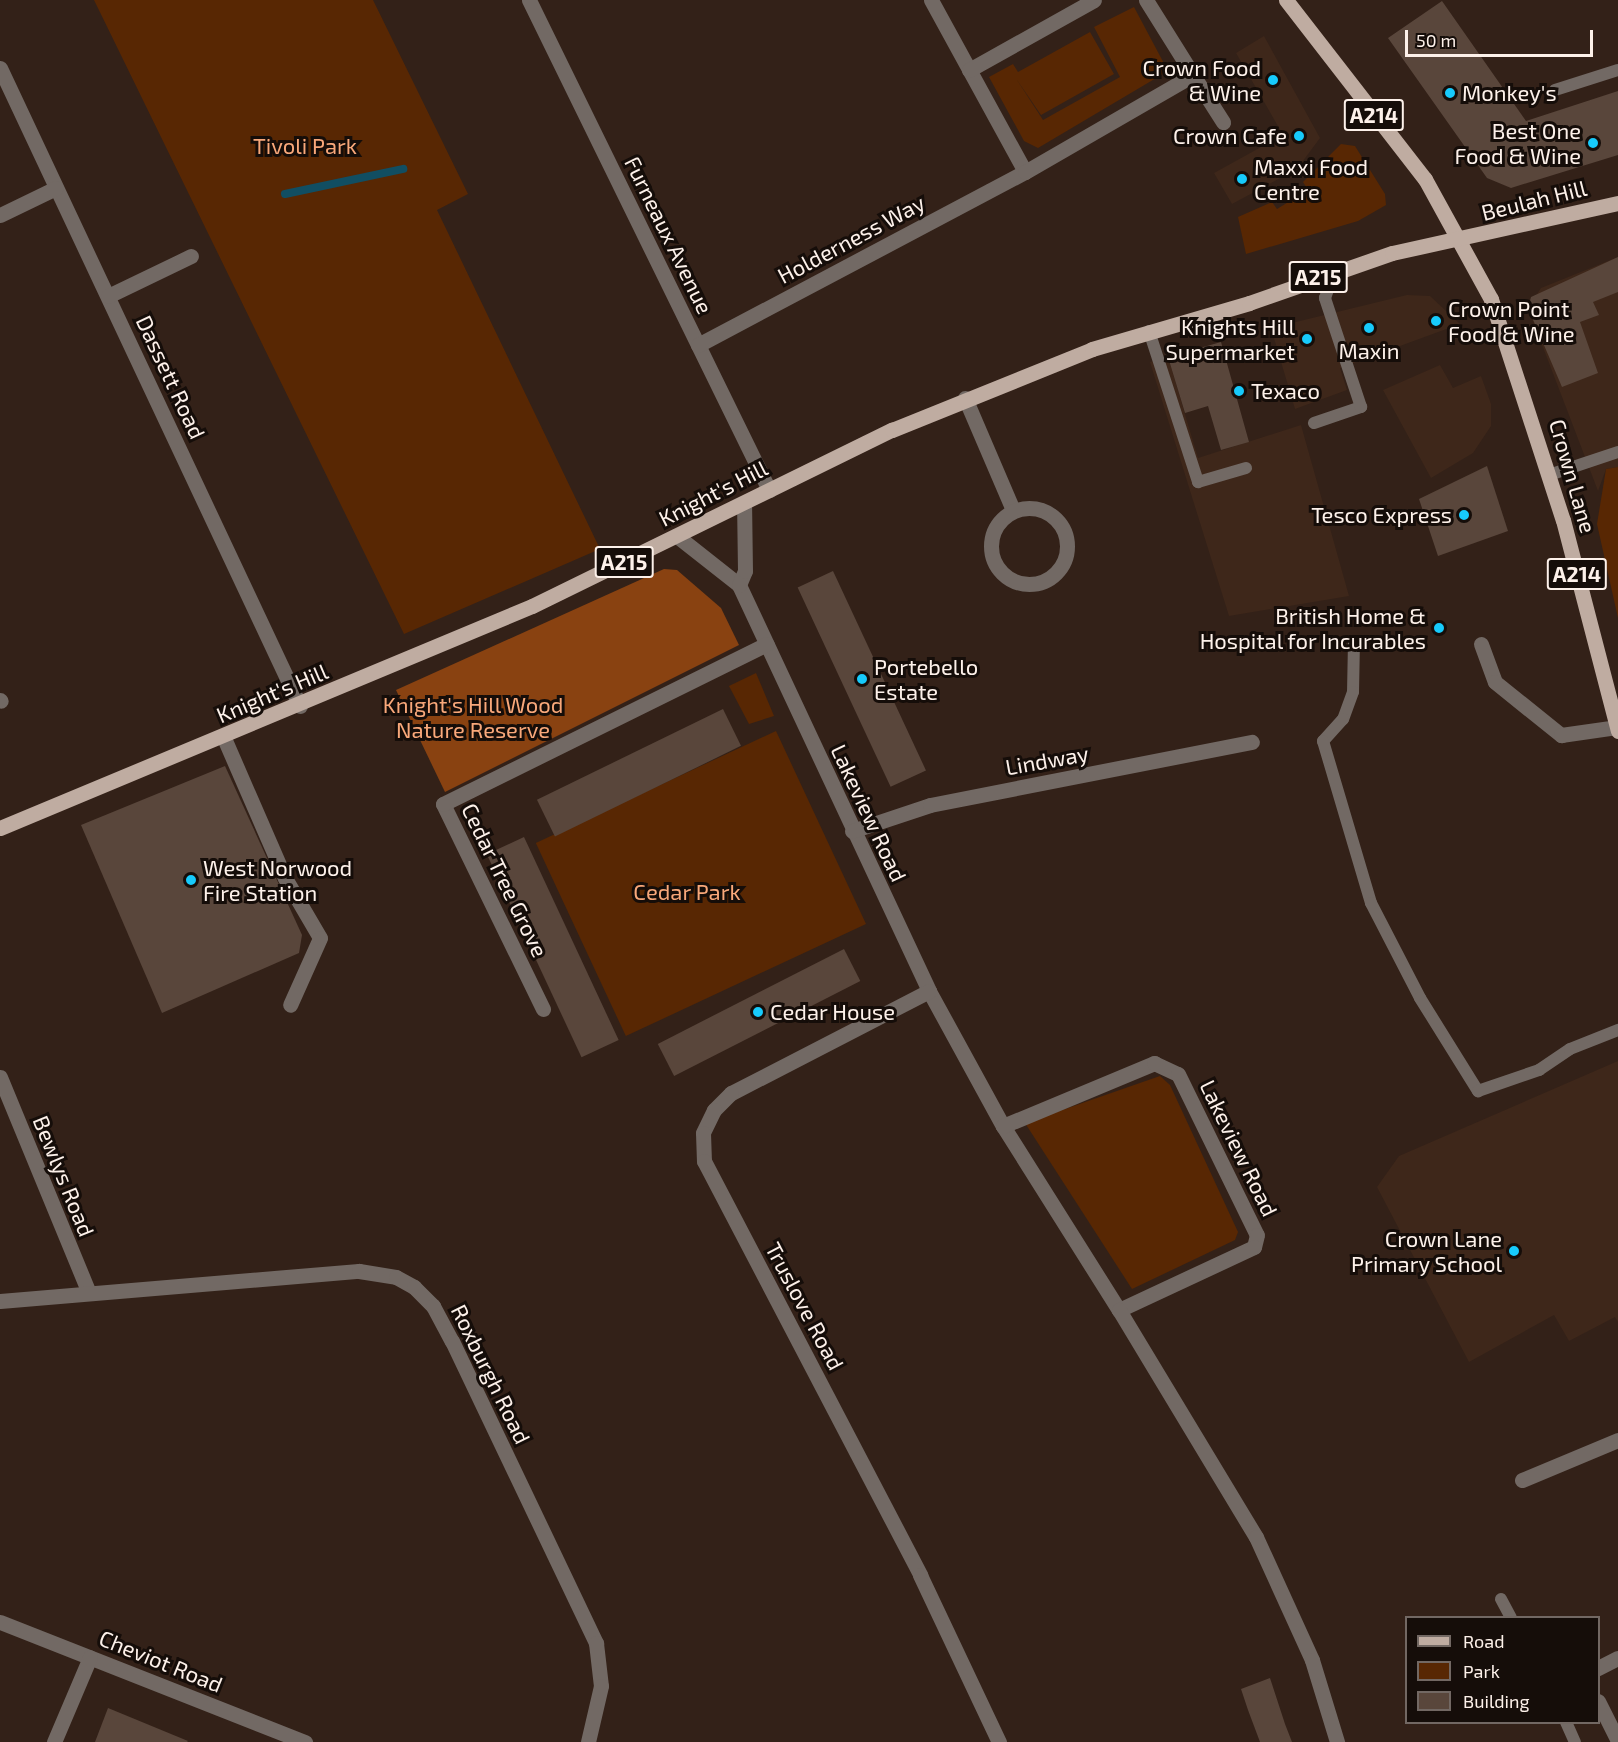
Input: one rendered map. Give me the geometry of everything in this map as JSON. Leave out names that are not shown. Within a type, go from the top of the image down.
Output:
[{"type":"main road","name":"A214","points":[[1286,0],[1425,179],[1461,241]]},
{"type":"main road","name":"Beulah Hill","points":[[1461,241],[1618,203]]},
{"type":"main road","name":"Knight's Hill","points":[[0,828],[300,706],[677,536],[965,398],[1149,331],[1249,303],[1335,271],[1392,253],[1461,241]]},
{"type":"main road","name":"Crown Lane","points":[[1461,241],[1503,328],[1550,475],[1618,729]]},
{"type":"street","name":"Furneaux Avenue","points":[[529,0],[769,490]]},
{"type":"street","points":[[931,0],[1025,172]]},
{"type":"street","points":[[969,70],[1094,0]]},
{"type":"street","points":[[1146,0],[1223,122]]},
{"type":"street","name":"Dassett Road","points":[[0,68],[300,706]]},
{"type":"street","name":"Holderness Way","points":[[698,345],[1025,172],[1193,75]]},
{"type":"street","points":[[0,214],[56,188]]},
{"type":"street","points":[[108,296],[191,256]]},
{"type":"street","points":[[965,398],[1013,510]]},
{"type":"street","points":[[739,585],[745,571],[744,503]]},
{"type":"street","points":[[1042,509],[1064,530],[1065,560],[1044,581],[1015,582],[993,561],[992,532],[1013,510],[1042,509]]},
{"type":"street","name":"Lakeview Road","points":[[677,536],[739,585],[852,831],[929,991],[1003,1126],[1119,1310],[1256,1537],[1312,1660],[1337,1742]]},
{"type":"street","name":"Cedar Tree Grove","points":[[543,1009],[443,804],[767,644]]},
{"type":"street","points":[[1481,644],[1495,682],[1561,735],[1618,729]]},
{"type":"street","points":[[224,738],[285,878],[320,938],[290,1005]]},
{"type":"street","name":"Lindway","points":[[852,831],[930,805],[1252,742]]},
{"type":"street","name":"Truslove Road","points":[[929,991],[731,1093],[714,1110],[704,1133],[704,1161],[920,1575],[999,1742]]},
{"type":"street","name":"Lakeview Road","points":[[1003,1126],[1154,1063],[1178,1074],[1257,1235],[1254,1247],[1119,1310]]},
{"type":"street","name":"Bewlys Road","points":[[0,1077],[88,1292]]},
{"type":"street","name":"Roxburgh Road","points":[[0,1301],[359,1270],[396,1277],[414,1287],[433,1306],[452,1341],[596,1643],[601,1686],[588,1742]]},
{"type":"street","points":[[1522,1480],[1618,1440]]},
{"type":"street","name":"Cheviot Road","points":[[0,1622],[304,1742]]},
{"type":"street","points":[[54,1742],[90,1657]]},
{"type":"street","points":[[1600,1667],[1618,1658]]},
{"type":"street","points":[[1600,1703],[1618,1741]]},
{"type":"lane","points":[[1555,90],[1618,70]]},
{"type":"lane","points":[[1314,423],[1360,406],[1325,298],[1335,271]]},
{"type":"lane","points":[[1149,331],[1198,482],[1246,468]]},
{"type":"lane","points":[[1550,475],[1618,453]]},
{"type":"lane","points":[[1354,641],[1353,692],[1343,718],[1323,741],[1371,903],[1420,998],[1478,1091],[1539,1070],[1570,1049],[1618,1030]]},
{"type":"lane","points":[[1502,1599],[1510,1616]]},
{"type":"lane","points":[[1567,1724],[1575,1742]]},
{"type":"shaded area","points":[[1264,36],[1320,138],[1297,169],[1232,204],[1214,173],[1283,135],[1236,53]]},
{"type":"shaded area","points":[[1618,257],[1618,467],[1606,469],[1598,491],[1528,308],[1541,288]]},
{"type":"shaded area","points":[[1407,295],[1430,296],[1460,324],[1340,368],[1347,390],[1295,409],[1271,328]]},
{"type":"shaded area","points":[[1168,357],[1198,458],[1301,425],[1349,596],[1229,616],[1150,362]]},
{"type":"shaded area","points":[[1440,365],[1453,388],[1481,376],[1491,404],[1491,426],[1473,453],[1431,478],[1383,390]]},
{"type":"shaded area","name":"Crown Lane Primary School","points":[[1618,1061],[1618,1322],[1615,1317],[1569,1341],[1554,1315],[1469,1362],[1377,1187],[1399,1156]]},
{"type":"green space","name":"Tivoli Park","points":[[94,0],[373,0],[468,194],[437,210],[600,549],[404,634]]},
{"type":"green space","points":[[1134,7],[1168,71],[1038,148],[1024,141],[989,77],[1013,64],[1018,72],[1090,32],[1114,74],[1041,115],[1015,77],[1043,120],[1120,77],[1094,27]]},
{"type":"green space","points":[[1341,144],[1355,146],[1385,194],[1386,205],[1358,221],[1246,254],[1238,217],[1272,202],[1277,209],[1308,190],[1303,182]]},
{"type":"green space","points":[[1618,467],[1618,618],[1597,524],[1606,469]]},
{"type":"green space","name":"Knight's Hill Wood Nature Reserve","points":[[664,569],[677,570],[721,608],[739,645],[445,792],[396,690]]},
{"type":"green space","points":[[756,673],[774,716],[749,724],[729,686]]},
{"type":"green space","name":"Cedar Park","points":[[776,731],[866,924],[626,1036],[536,843]]},
{"type":"green space","points":[[1160,1076],[1170,1085],[1238,1232],[1235,1240],[1132,1289],[1025,1123]]},
{"type":"building","points":[[1442,1],[1526,121],[1618,91],[1618,155],[1511,188],[1487,178],[1388,38]]},
{"type":"building","points":[[1618,257],[1618,292],[1593,302],[1599,315],[1580,322],[1598,373],[1562,387],[1528,308],[1531,297]]},
{"type":"building","points":[[1221,342],[1249,442],[1221,450],[1208,406],[1185,413],[1168,357]]},
{"type":"building","name":"Tesco Express","points":[[1487,466],[1508,531],[1438,556],[1419,499]]},
{"type":"building","name":"Portebello Estate","points":[[833,571],[926,770],[891,787],[798,587]]},
{"type":"building","points":[[723,709],[741,746],[555,837],[537,800]]},
{"type":"building","name":"West Norwood Fire Station","points":[[225,766],[302,935],[299,953],[162,1013],[81,825]]},
{"type":"building","points":[[524,837],[619,1040],[582,1057],[487,854]]},
{"type":"building","name":"Cedar House","points":[[844,949],[860,981],[674,1076],[658,1044]]},
{"type":"building","points":[[1270,1678],[1292,1742],[1260,1742],[1248,1710],[1241,1689]]},
{"type":"building","points":[[108,1708],[188,1741],[95,1742]]},
{"type":"waterway","points":[[285,194],[403,169]]},
{"type":"place","name":"Crown Food & Wine","points":[[1273,80]]},
{"type":"place","name":"Monkey's","points":[[1450,93]]},
{"type":"place","name":"Crown Cafe","points":[[1299,136]]},
{"type":"place","name":"Best One Food & Wine","points":[[1593,143]]},
{"type":"place","name":"Maxxi Food Centre","points":[[1242,179]]},
{"type":"place","name":"Crown Point Food & Wine","points":[[1436,321]]},
{"type":"place","name":"Maxin","points":[[1369,328]]},
{"type":"place","name":"Knights Hill Supermarket","points":[[1307,339]]},
{"type":"place","name":"Texaco","points":[[1239,391]]},
{"type":"place","name":"Tesco Express","points":[[1464,515]]},
{"type":"place","name":"British Home & Hospital for Incurables","points":[[1439,628]]},
{"type":"place","name":"Portebello Estate","points":[[862,679]]},
{"type":"place","name":"West Norwood Fire Station","points":[[191,880]]},
{"type":"place","name":"Cedar House","points":[[758,1012]]},
{"type":"place","name":"Crown Lane Primary School","points":[[1514,1251]]}]
